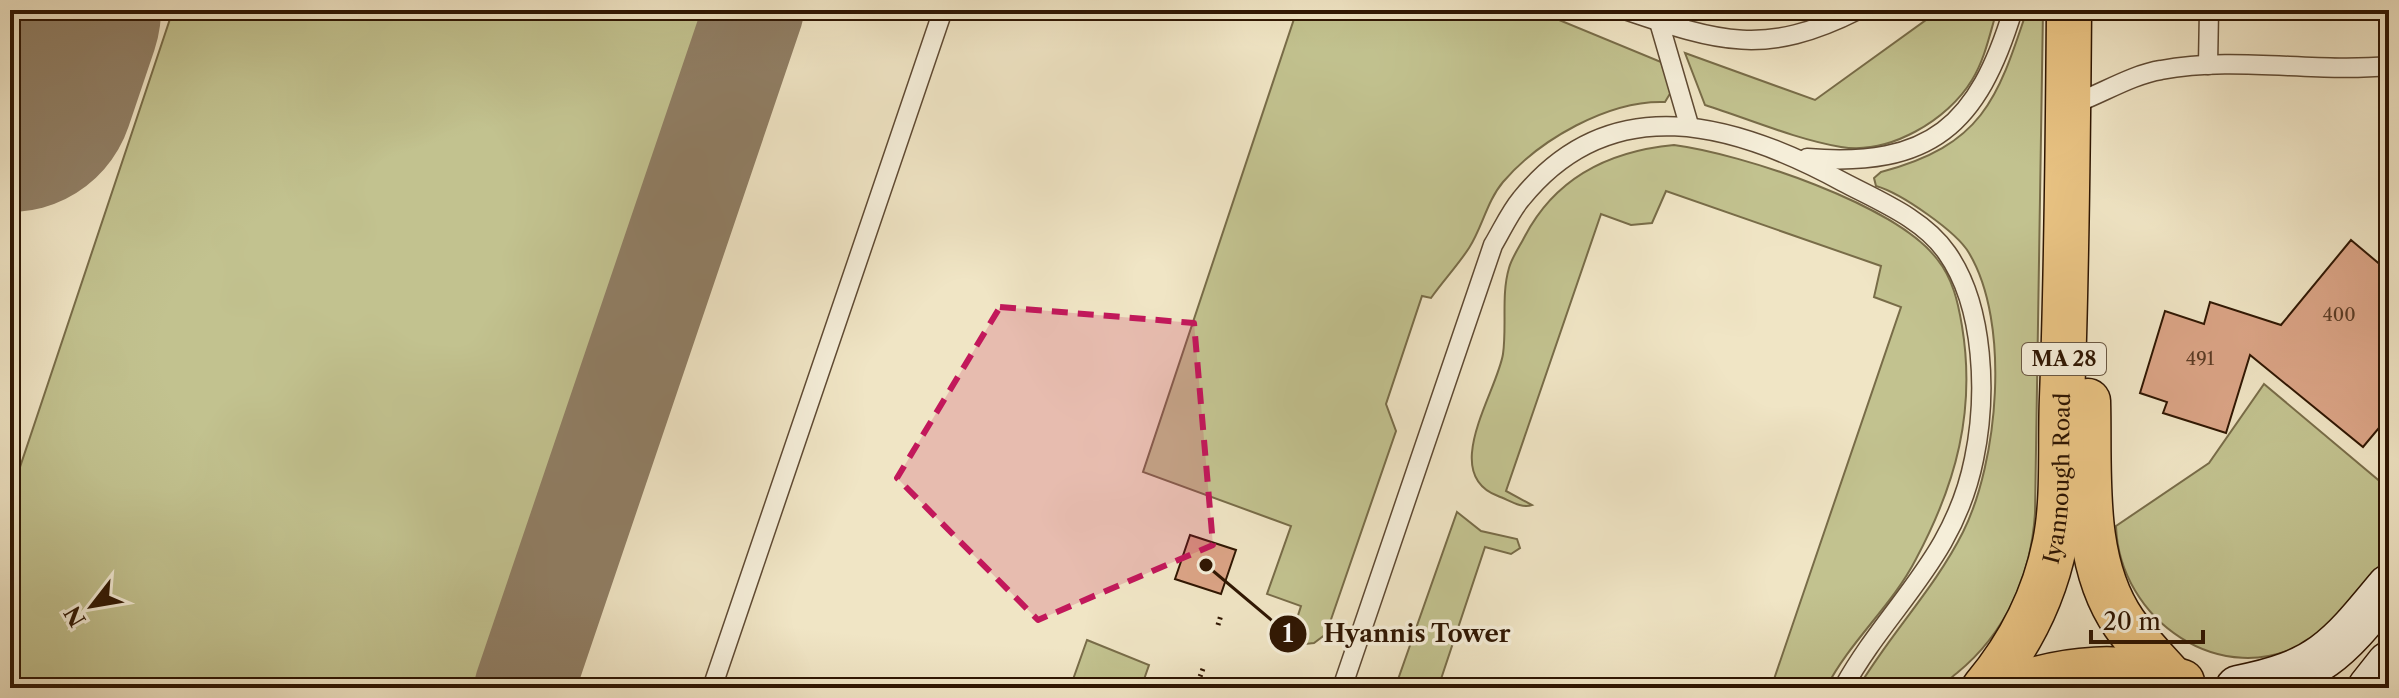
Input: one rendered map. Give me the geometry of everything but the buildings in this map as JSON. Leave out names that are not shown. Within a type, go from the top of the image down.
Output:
[{"type":"main road","name":"Iyannough Road","points":[[1984,688],[2006,662],[2029,624],[2043,589],[2056,541],[2066,302],[2069,10]]},
{"type":"main road","name":"Iyannough Road","points":[[2083,10],[2081,101],[2090,451],[2096,555],[2109,596],[2123,622],[2195,686]]},
{"type":"main road","points":[[2238,688],[2314,666],[2337,648],[2389,587]]},
{"type":"main road","points":[[2370,688],[2389,664]]},
{"type":"main road","points":[[2009,688],[2063,672],[2090,669],[2118,669],[2195,686]]},
{"type":"lane","points":[[712,688],[943,10]]},
{"type":"lane","points":[[1625,10],[1739,42],[1786,39],[1828,25],[1858,10]]},
{"type":"lane","points":[[1798,158],[1867,159],[1904,150],[1936,135],[1964,113],[1981,92],[1993,72],[2013,10]]},
{"type":"lane","points":[[2208,65],[2209,10]]},
{"type":"lane","points":[[1659,22],[1689,125]]},
{"type":"lane","points":[[2081,101],[2158,70],[2208,65],[2346,70],[2389,66]]},
{"type":"lane","points":[[1342,688],[1493,245],[1518,202],[1559,161],[1608,134],[1657,124],[1689,125],[1798,158],[1912,220],[1939,243],[1967,295],[1978,351],[1978,437],[1962,503],[1923,578],[1855,667],[1843,688]]},
{"type":"path","points":[[1218,625],[1221,615]]},
{"type":"path","points":[[1198,682],[1204,666]]},
{"type":"highlighted area","points":[[1000,307],[1194,323],[1213,545],[1038,620],[897,478]]},
{"type":"green space","points":[[173,10],[708,10],[476,688],[10,688],[10,497]]},
{"type":"green space","points":[[1297,10],[1535,10],[1661,62],[1671,92],[1665,102],[1643,103],[1598,115],[1535,152],[1497,189],[1469,248],[1431,298],[1422,296],[1386,404],[1396,431],[1326,634],[1314,643],[1296,645],[1292,634],[1301,606],[1267,594],[1291,526],[1143,472]]},
{"type":"green space","points":[[1688,10],[1814,10],[1782,18],[1751,20]]},
{"type":"green space","points":[[1933,10],[1997,10],[1980,63],[1961,95],[1916,132],[1878,146],[1841,147],[1824,143],[1705,105],[1685,53],[1815,100],[1930,17]]},
{"type":"green space","points":[[2027,10],[2043,10],[2035,513],[2028,559],[2013,602],[2002,621],[1974,657],[1945,683],[1937,688],[1922,690],[1858,688],[1952,553],[1963,532],[1985,469],[1995,392],[1991,316],[1982,282],[1969,253],[1963,244],[1927,214],[1876,186],[1874,178],[1881,172],[1942,148],[1964,133],[1981,115],[2006,70]]},
{"type":"green space","points":[[1674,145],[1776,171],[1853,201],[1888,219],[1937,259],[1957,300],[1966,357],[1966,388],[1964,417],[1952,475],[1930,531],[1906,576],[1826,688],[1771,688],[1901,307],[1874,297],[1881,266],[1666,191],[1652,223],[1631,225],[1601,214],[1506,491],[1532,505],[1519,505],[1498,496],[1481,485],[1473,470],[1472,451],[1476,431],[1503,354],[1505,289],[1509,268],[1538,215],[1552,198],[1587,171],[1628,153]]},
{"type":"green space","points":[[2264,384],[2389,489],[2390,543],[2379,567],[2315,636],[2275,655],[2242,658],[2210,652],[2181,638],[2155,617],[2135,591],[2122,560],[2116,526],[2209,463]]},
{"type":"green space","points":[[1457,512],[1481,531],[1517,539],[1520,548],[1511,554],[1485,547],[1438,688],[1395,688]]},
{"type":"green space","points":[[1087,640],[1149,665],[1141,688],[1070,688]]},
{"type":"taxiway","points":[[524,688],[754,10]]},
{"type":"runway","points":[[10,87],[36,10]]},
{"type":"place","name":"Hyannis Tower","points":[[1206,565]]}]
